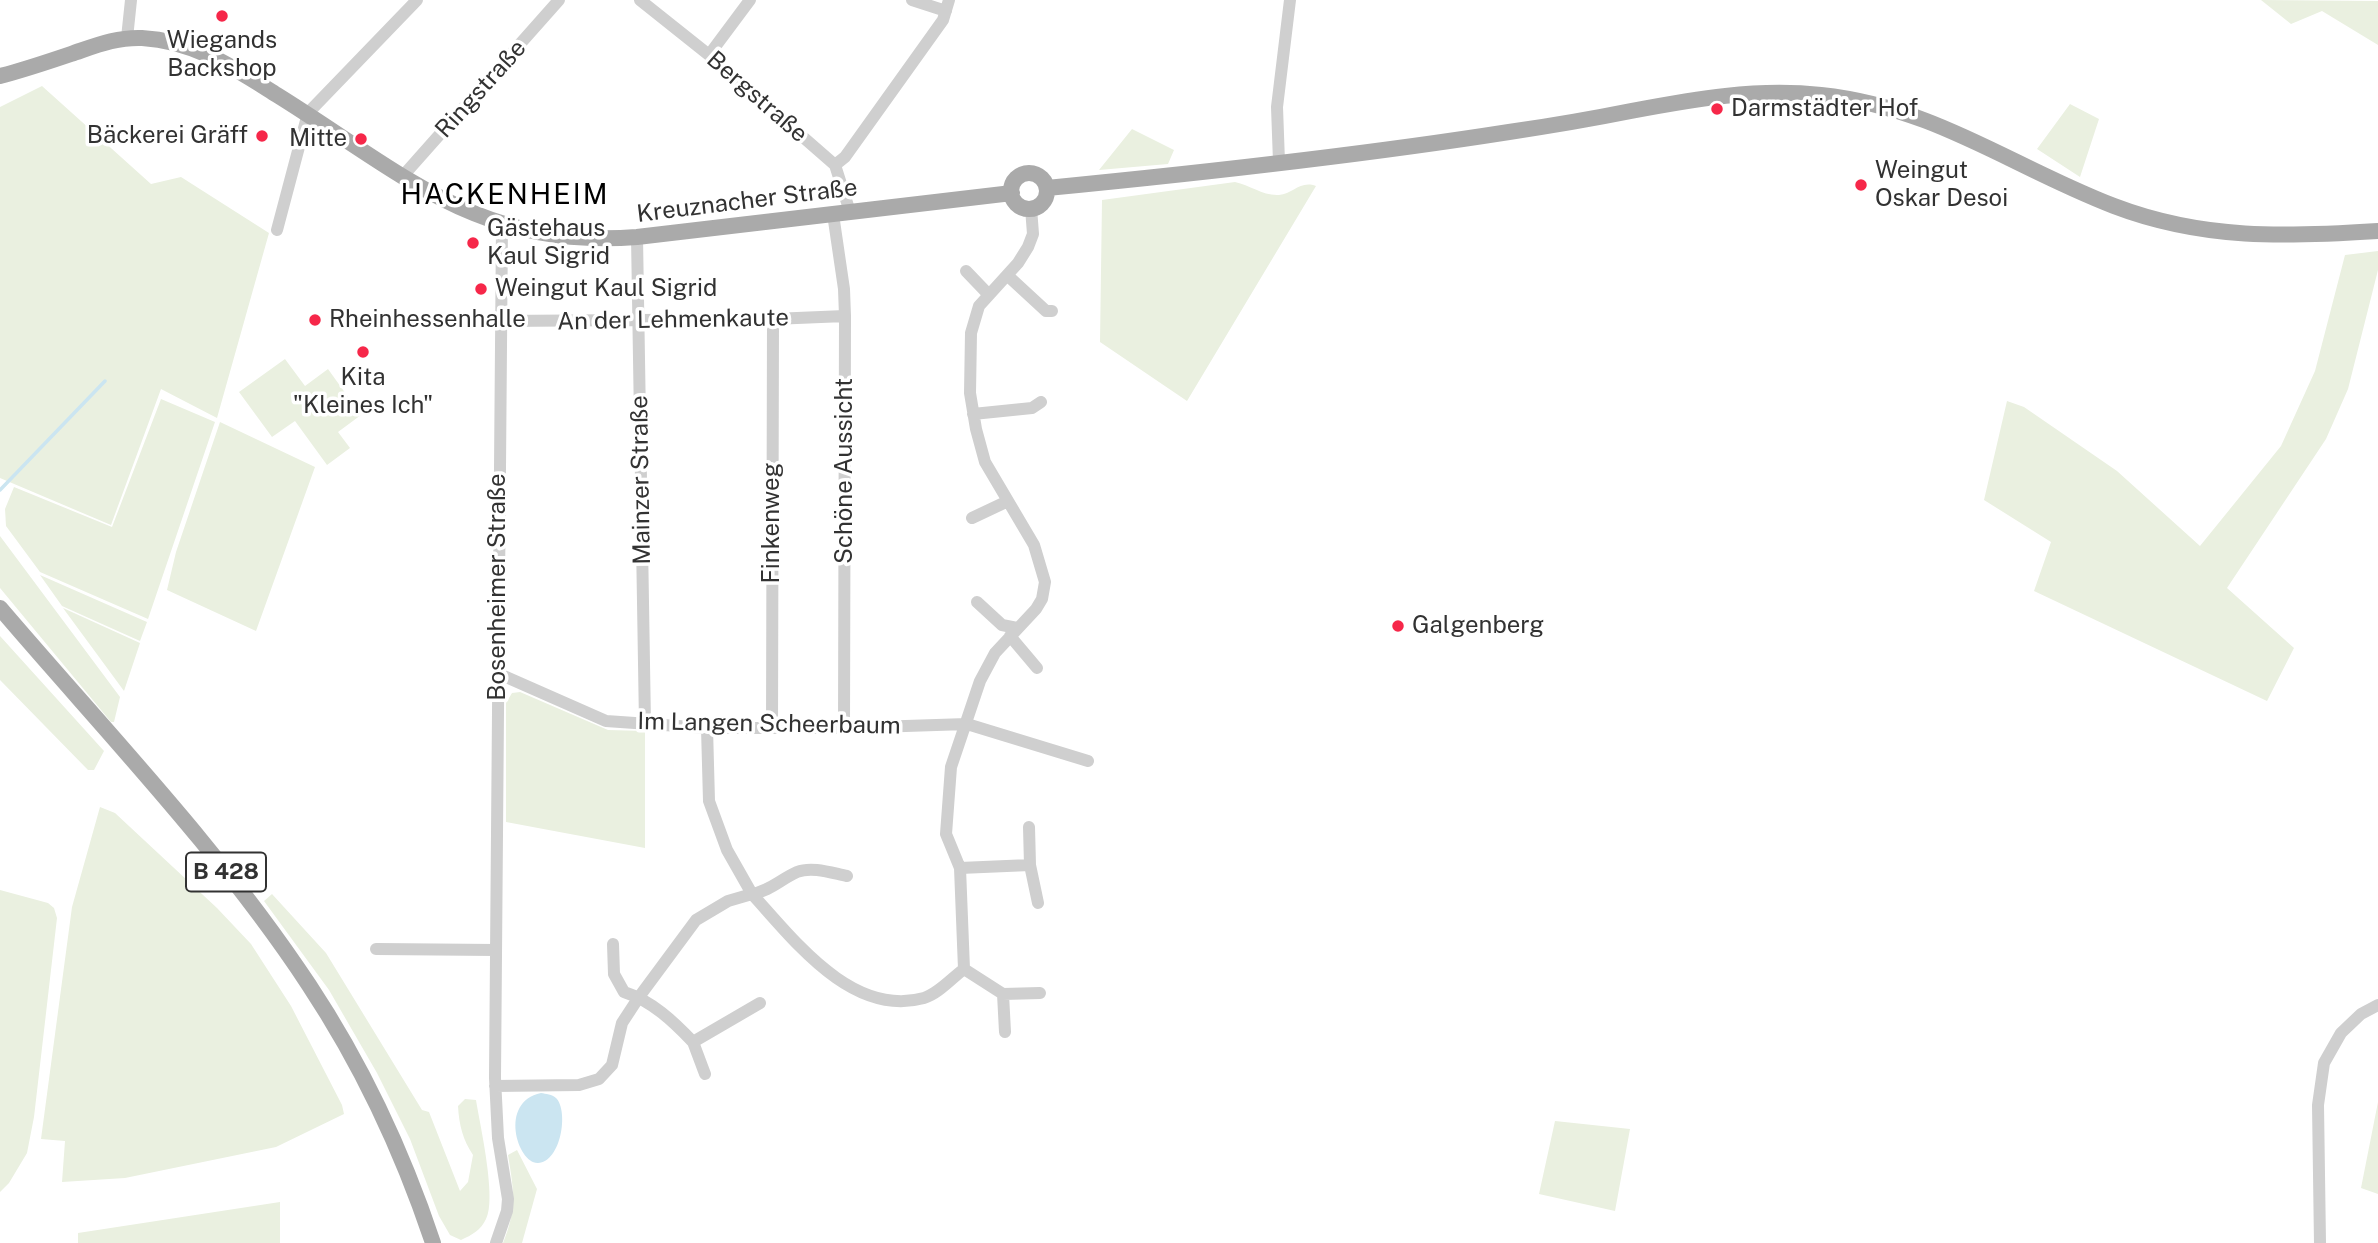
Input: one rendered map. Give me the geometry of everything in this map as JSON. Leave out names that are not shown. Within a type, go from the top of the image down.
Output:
[{"type":"main road","name":"Kreuznacher Straße","points":[[4,75],[97,44],[127,38],[168,41],[208,53],[308,113],[402,177],[448,203],[502,224],[565,237],[637,237],[1012,193]]},
{"type":"main road","points":[[1046,188],[1279,162],[1507,132],[1701,98],[1745,93],[1793,93],[1847,98],[1914,116],[1966,136],[2095,198],[2163,222],[2212,232],[2261,236],[2378,231]]},
{"type":"main road","points":[[1025,174],[1041,177],[1046,188],[1041,203],[1031,208],[1020,206],[1012,193],[1014,181],[1025,174]]},
{"type":"main road","name":"B 428","points":[[0,608],[234,883],[311,988],[372,1096],[412,1185],[433,1243]]},
{"type":"street","points":[[127,38],[131,0]]},
{"type":"street","points":[[277,230],[308,113],[417,0]]},
{"type":"street","name":"Ringstraße","points":[[402,177],[559,0]]},
{"type":"street","name":"Bergstraße","points":[[640,0],[709,55],[835,165]]},
{"type":"street","points":[[709,55],[750,0]]},
{"type":"street","points":[[841,213],[835,165],[845,158],[943,19],[948,6],[912,0]]},
{"type":"street","points":[[1279,162],[1277,107],[1290,0]]},
{"type":"street","points":[[964,969],[960,868],[946,834],[951,767],[980,681],[995,653],[1042,599],[1045,582],[1034,544],[985,462],[970,393],[971,332],[979,306],[1028,247],[1033,234],[1031,208]]},
{"type":"street","name":"Schöne Aussicht","points":[[841,213],[845,316],[844,729]]},
{"type":"street","name":"Bosenheimer Straße","points":[[495,1241],[507,1211],[508,1199],[497,1126],[495,1086],[502,224]]},
{"type":"street","name":"Mainzer Straße","points":[[637,237],[645,724]]},
{"type":"street","points":[[965,271],[989,295]]},
{"type":"street","points":[[1007,275],[1046,312],[1052,311]]},
{"type":"street","name":"An der Lehmenkaute","points":[[500,321],[845,316]]},
{"type":"street","name":"Finkenweg","points":[[772,727],[773,319]]},
{"type":"street","points":[[973,414],[1032,408],[1041,402]]},
{"type":"street","points":[[972,518],[1007,501]]},
{"type":"street","points":[[977,602],[1002,625],[1014,632],[1037,668]]},
{"type":"street","name":"Im Langen Scheerbaum","points":[[497,673],[606,721],[707,728],[844,729],[967,724],[1088,761]]},
{"type":"street","points":[[707,728],[709,801],[727,850],[752,894],[835,978],[866,994],[898,1002],[927,998],[964,969]]},
{"type":"street","points":[[1029,827],[1030,865],[1038,903]]},
{"type":"street","points":[[960,868],[1030,865]]},
{"type":"street","points":[[495,1086],[579,1085],[599,1079],[612,1065],[622,1023],[696,920],[727,901],[765,892],[800,871],[820,871],[847,876]]},
{"type":"street","points":[[613,944],[614,974],[624,992],[639,997],[671,1019],[693,1042],[705,1074]]},
{"type":"street","points":[[376,948],[496,950]]},
{"type":"street","points":[[964,969],[1003,994],[1040,993]]},
{"type":"street","points":[[1003,994],[1005,1032]]},
{"type":"street","points":[[693,1042],[760,1003]]},
{"type":"street","points":[[2320,1243],[2318,1105],[2324,1063],[2341,1032],[2361,1014],[2378,1005]]},
{"type":"green space","points":[[2261,0],[2378,1],[2378,45],[2322,11],[2291,24]]},
{"type":"green space","points":[[42,86],[151,184],[181,177],[269,233],[217,418],[161,389],[111,525],[0,478],[0,107]]},
{"type":"green space","points":[[2070,104],[2099,119],[2080,177],[2037,149]]},
{"type":"green space","points":[[1132,129],[1174,150],[1168,164],[1099,170]]},
{"type":"green space","points":[[1235,182],[1273,195],[1284,194],[1305,185],[1316,186],[1187,401],[1100,342],[1102,200]]},
{"type":"green space","points":[[2378,251],[2378,270],[2348,389],[2326,439],[2227,588],[2294,648],[2267,701],[2034,591],[2051,542],[1984,500],[2007,401],[2024,407],[2117,471],[2200,546],[2281,446],[2315,371],[2345,255]]},
{"type":"green space","points":[[285,359],[305,386],[328,369],[361,415],[338,432],[350,448],[327,465],[295,421],[272,437],[239,392]]},
{"type":"green space","points":[[161,399],[215,422],[148,619],[40,572],[6,526],[5,509],[14,487],[112,527]]},
{"type":"green space","points":[[220,422],[315,467],[256,631],[167,590],[176,552]]},
{"type":"green space","points":[[0,536],[120,697],[114,722],[111,722],[0,588]]},
{"type":"green space","points":[[40,575],[147,622],[140,641],[62,606]]},
{"type":"green space","points":[[63,608],[140,643],[124,691]]},
{"type":"green space","points":[[0,636],[104,751],[94,770],[88,770],[0,680]]},
{"type":"green space","points":[[520,692],[608,730],[645,731],[645,848],[506,822],[506,703],[512,693]]},
{"type":"green space","points":[[100,807],[115,813],[217,908],[251,944],[291,1006],[342,1105],[344,1114],[276,1147],[125,1178],[62,1182],[65,1141],[41,1139],[72,907]]},
{"type":"green space","points":[[0,890],[48,903],[54,908],[57,918],[34,1117],[27,1153],[9,1183],[0,1192]]},
{"type":"green space","points":[[272,894],[326,953],[422,1110],[429,1112],[460,1191],[468,1182],[473,1155],[462,1132],[458,1106],[465,1099],[476,1100],[490,1195],[484,1223],[469,1236],[461,1240],[450,1235],[439,1216],[410,1139],[377,1073],[329,990],[264,901]]},
{"type":"green space","points":[[2378,1102],[2378,1194],[2361,1188]]},
{"type":"green space","points":[[1555,1121],[1630,1129],[1615,1211],[1539,1194]]},
{"type":"green space","points":[[517,1150],[537,1189],[522,1243],[503,1243],[511,1220],[513,1200],[508,1155]]},
{"type":"green space","points":[[280,1202],[280,1243],[78,1243],[78,1233]]},
{"type":"water","points":[[541,1093],[556,1098],[560,1104],[562,1124],[561,1135],[552,1154],[538,1163],[531,1161],[524,1154],[519,1144],[516,1119],[520,1108],[528,1099]]},
{"type":"waterway","points":[[0,490],[105,381]]},
{"type":"place","name":"Wiegands Backshop","points":[[222,16]]},
{"type":"place","name":"Darmstädter Hof","points":[[1717,109]]},
{"type":"place","name":"Bäckerei Gräff","points":[[262,136]]},
{"type":"place","name":"Mitte","points":[[361,139]]},
{"type":"place","name":"Weingut Oskar Desoi","points":[[1861,185]]},
{"type":"place","name":"Gästehaus Kaul Sigrid","points":[[473,243]]},
{"type":"place","name":"Weingut Kaul Sigrid","points":[[481,289]]},
{"type":"place","name":"Rheinhessenhalle","points":[[315,320]]},
{"type":"place","name":"Kita \"Kleines Ich\"","points":[[363,352]]},
{"type":"place","name":"Galgenberg","points":[[1398,626]]},
{"type":"district","name":"HACKENHEIM","points":[[505,195]]}]
